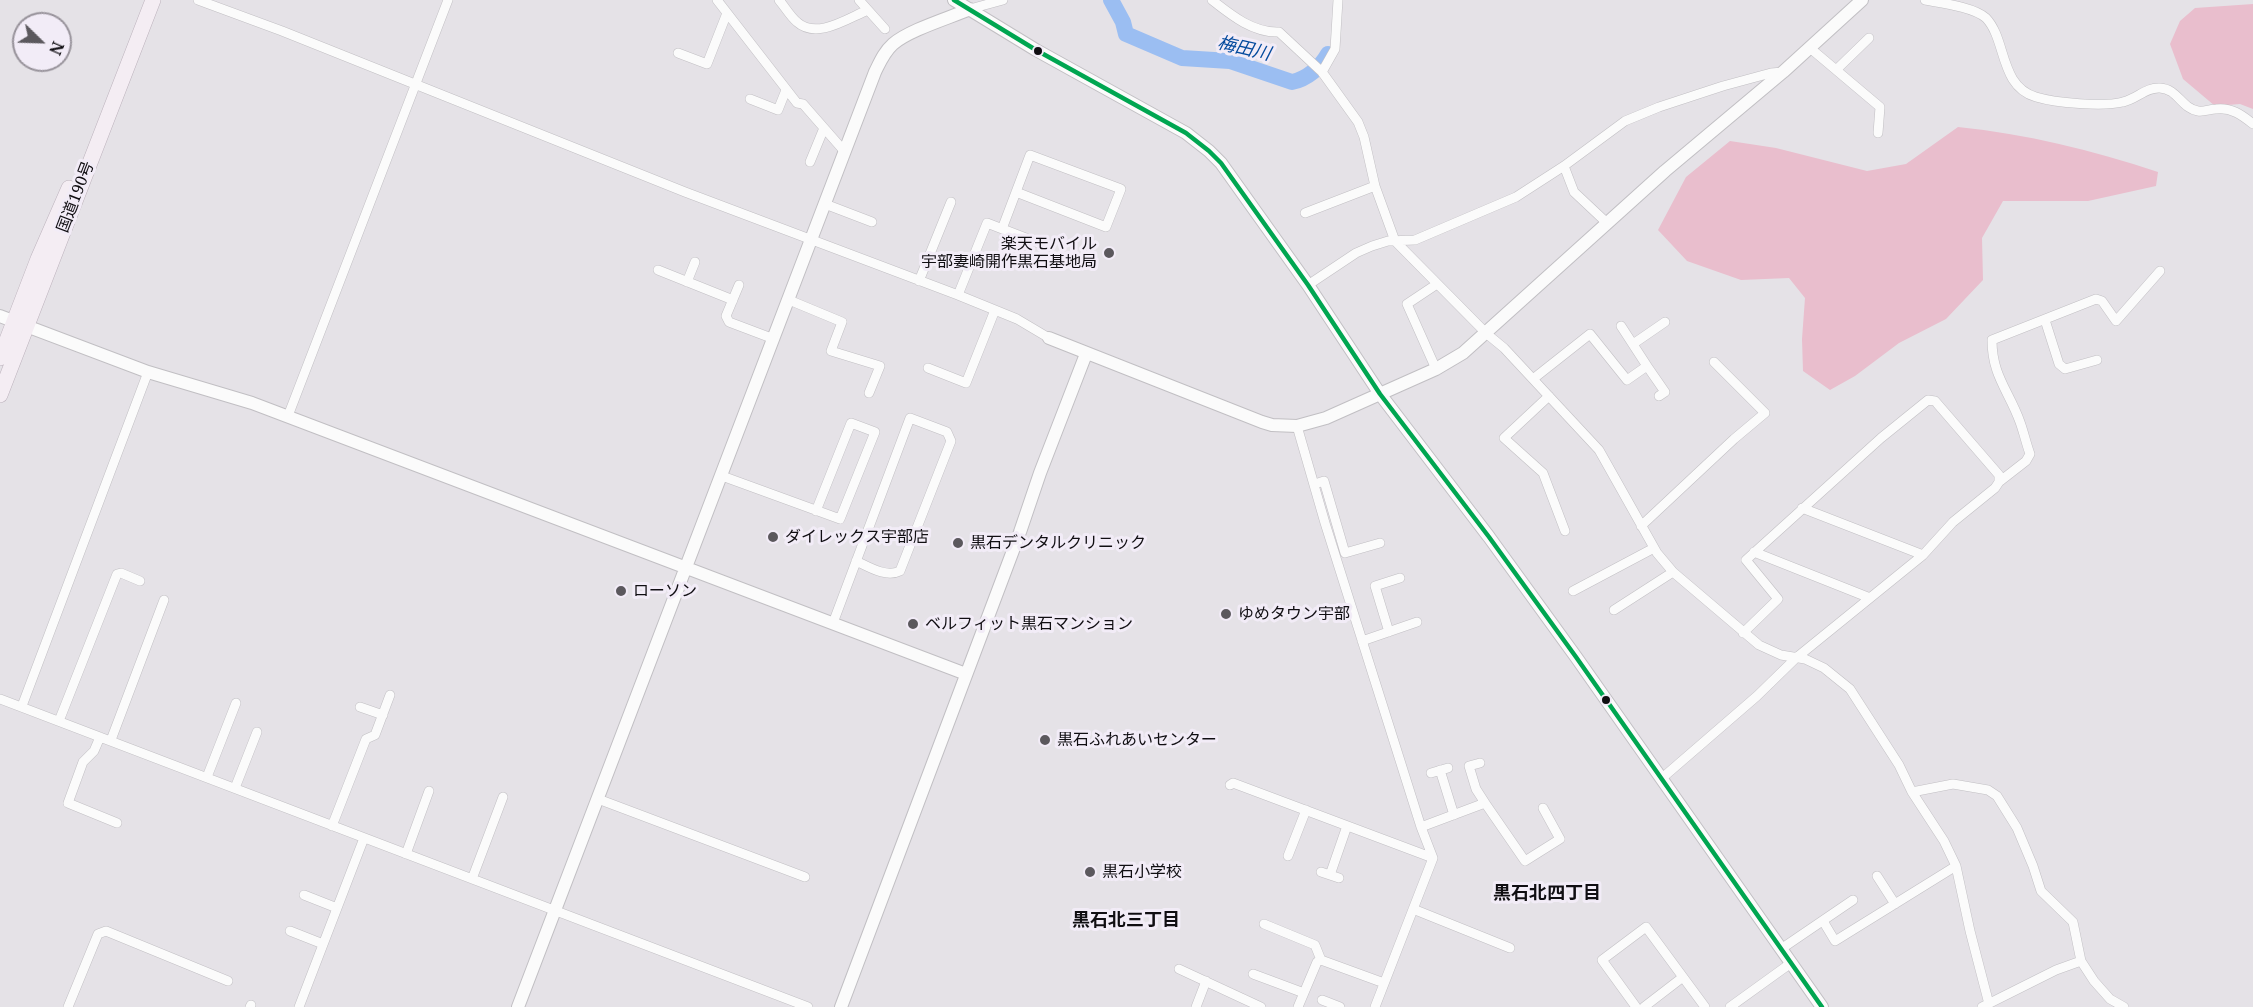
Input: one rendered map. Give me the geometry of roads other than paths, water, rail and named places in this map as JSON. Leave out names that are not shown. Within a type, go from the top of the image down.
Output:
[{"type":"highway","name":"国道190号","points":[[0,358],[38,258],[84,154],[144,0]]},
{"type":"highway","name":"国道190号","points":[[0,395],[13,321],[153,0]]},
{"type":"street","points":[[198,0],[995,310],[1086,354],[1251,419],[1272,425],[1297,426],[1326,418],[1436,369],[1462,353],[1486,334],[1606,223],[1783,72],[1862,0]]},
{"type":"street","points":[[288,416],[448,0]]},
{"type":"street","points":[[717,0],[786,90],[797,103],[804,104],[845,152]]},
{"type":"street","points":[[779,0],[798,23],[818,29],[868,10]]},
{"type":"street","points":[[859,0],[885,29]]},
{"type":"street","points":[[954,0],[1036,50],[1186,133],[1221,163],[1308,285],[1380,394],[1489,537],[1822,1007]]},
{"type":"street","points":[[518,1007],[884,54],[893,44],[905,37],[970,9],[1002,0]]},
{"type":"street","points":[[1212,0],[1245,24],[1268,33],[1279,32],[1319,69],[1358,122],[1364,137],[1375,186],[1395,241],[1486,334],[1504,348],[1599,450],[1654,548],[1673,572],[1743,633],[1767,649],[1781,655],[1805,659],[1824,668],[1850,689],[1899,765],[1912,792],[1944,842],[1956,866],[1970,931],[1991,1005],[2056,970],[2081,961]]},
{"type":"street","points":[[1319,69],[1335,49],[1338,0]]},
{"type":"street","points":[[1925,0],[1971,10],[1985,17],[2014,80],[2027,93],[2037,97],[2079,103],[2121,103],[2139,98],[2149,89],[2162,88],[2174,92],[2186,106],[2194,110],[2224,108],[2253,124]]},
{"type":"street","points":[[678,53],[707,64],[728,13]]},
{"type":"street","points":[[1836,70],[1869,38]]},
{"type":"street","points":[[1810,48],[1880,107],[1878,133]]},
{"type":"street","points":[[1308,285],[1356,253],[1372,246],[1415,240],[1516,197],[1564,166],[1625,121],[1659,106],[1748,79],[1783,72]]},
{"type":"street","points":[[750,99],[778,110],[786,90]]},
{"type":"street","points":[[810,162],[824,128]]},
{"type":"street","points":[[1002,229],[1016,192],[1030,155],[1121,189],[1106,227],[1016,192]]},
{"type":"street","points":[[1564,166],[1574,192],[1606,223]]},
{"type":"street","points":[[1305,213],[1375,186]]},
{"type":"street","points":[[919,281],[951,202]]},
{"type":"street","points":[[825,204],[872,222]]},
{"type":"street","points":[[958,296],[987,223],[1049,247]]},
{"type":"street","points":[[687,282],[695,262]]},
{"type":"street","points":[[658,270],[733,300]]},
{"type":"street","points":[[1661,779],[1758,696],[1796,658],[1923,555],[1953,522],[2026,461],[2030,454],[2020,422],[1997,374],[1992,353],[1992,340],[2096,299],[2102,301],[2116,321],[2160,271]]},
{"type":"street","points":[[1436,369],[1407,304],[1437,284]]},
{"type":"street","points":[[739,285],[726,316],[729,322],[774,339]]},
{"type":"street","points":[[789,300],[842,322],[831,351],[880,366],[869,393]]},
{"type":"street","points":[[928,368],[966,383],[995,310]]},
{"type":"street","points":[[2045,320],[2059,364],[2066,369],[2097,360]]},
{"type":"street","points":[[13,321],[148,372],[288,416],[966,674]]},
{"type":"street","points":[[1633,344],[1665,322]]},
{"type":"street","points":[[1621,326],[1665,392],[1659,396]]},
{"type":"street","points":[[1533,379],[1590,334],[1634,389]]},
{"type":"street","points":[[841,1007],[1086,354]]},
{"type":"street","points":[[1641,526],[1765,413],[1714,362]]},
{"type":"street","points":[[1627,380],[1647,366]]},
{"type":"street","points":[[22,706],[148,372]]},
{"type":"street","points":[[1549,396],[1504,438],[1543,473],[1565,531]]},
{"type":"street","points":[[1743,633],[1778,599],[1746,560],[1881,438],[1928,400],[1935,400],[1999,475],[1999,482]]},
{"type":"street","points":[[833,623],[856,561],[910,418],[947,432],[951,441],[900,571],[886,574],[856,561]]},
{"type":"street","points":[[722,476],[816,511],[840,519],[875,432],[851,423],[816,511]]},
{"type":"street","points":[[1297,426],[1362,641],[1433,858],[1375,1007]]},
{"type":"street","points":[[1315,484],[1324,482],[1345,553],[1380,543]]},
{"type":"street","points":[[1802,508],[1923,555]]},
{"type":"street","points":[[1573,591],[1654,548]]},
{"type":"street","points":[[1754,552],[1869,598]]},
{"type":"street","points":[[1614,610],[1673,572]]},
{"type":"street","points":[[59,721],[117,574],[121,573],[140,580]]},
{"type":"street","points":[[1389,632],[1375,586],[1400,578]]},
{"type":"street","points":[[111,740],[164,600]]},
{"type":"street","points":[[1362,641],[1417,622]]},
{"type":"street","points":[[332,826],[366,739],[375,735],[390,695]]},
{"type":"street","points":[[0,699],[808,1007]]},
{"type":"street","points":[[207,777],[236,703]]},
{"type":"street","points":[[360,707],[383,715]]},
{"type":"street","points":[[235,788],[256,732]]},
{"type":"street","points":[[100,736],[94,751],[83,762],[68,803],[117,823]]},
{"type":"street","points":[[1480,763],[1469,766],[1476,789],[1525,861],[1560,839],[1543,808]]},
{"type":"street","points":[[1440,770],[1454,815]]},
{"type":"street","points":[[1230,785],[1233,783],[1433,858]]},
{"type":"street","points":[[1912,792],[1953,784],[1988,790],[1997,796],[2017,828],[2034,866],[2041,891],[2073,922],[2081,961],[2110,999],[2124,1007]]},
{"type":"street","points":[[406,854],[429,791]]},
{"type":"street","points":[[472,879],[503,797]]},
{"type":"street","points":[[598,799],[805,877]]},
{"type":"street","points":[[1421,827],[1485,803]]},
{"type":"street","points":[[1288,856],[1306,810]]},
{"type":"street","points":[[1330,875],[1347,826]]},
{"type":"street","points":[[299,1007],[364,838]]},
{"type":"street","points":[[1823,921],[1835,941],[1956,866]]},
{"type":"street","points":[[1877,876],[1895,904]]},
{"type":"street","points":[[304,895],[337,908]]},
{"type":"street","points":[[1781,949],[1852,900]]},
{"type":"street","points":[[1413,909],[1510,948]]},
{"type":"street","points":[[1264,924],[1315,945],[1321,960],[1384,983]]},
{"type":"street","points":[[1636,1007],[1602,960],[1646,927],[1705,1007]]},
{"type":"street","points":[[68,1007],[98,934],[102,931],[228,981]]},
{"type":"street","points":[[290,931],[323,944]]},
{"type":"street","points":[[1299,1007],[1317,962],[1321,960]]},
{"type":"street","points":[[1730,1007],[1791,963]]},
{"type":"street","points":[[1179,969],[1261,1007]]},
{"type":"street","points":[[1253,974],[1304,993]]},
{"type":"street","points":[[1644,1007],[1683,977]]},
{"type":"street","points":[[1196,1007],[1206,981]]},
{"type":"street","points":[[1322,1000],[1340,1007]]},
{"type":"waterway","name":"梅田川","points":[[1111,0],[1123,22],[1126,34],[1182,58],[1230,61],[1292,82],[1313,72],[1328,54]]},
{"type":"place","name":"楽天モバイル 宇部妻崎開作黒石基地局","points":[[1109,253]]},
{"type":"place","name":"ダイレックス宇部店","points":[[773,537]]},
{"type":"place","name":"黒石デンタルクリニック","points":[[958,543]]},
{"type":"place","name":"ローソン","points":[[621,591]]},
{"type":"place","name":"ゆめタウン宇部","points":[[1226,614]]},
{"type":"place","name":"ベルフィット黒石マンション","points":[[913,624]]},
{"type":"place","name":"黒石ふれあいセンター","points":[[1045,740]]},
{"type":"place","name":"黒石小学校","points":[[1090,872]]},
{"type":"district","name":"黒石北四丁目","points":[[1547,894]]},
{"type":"district","name":"黒石北三丁目","points":[[1126,921]]}]
